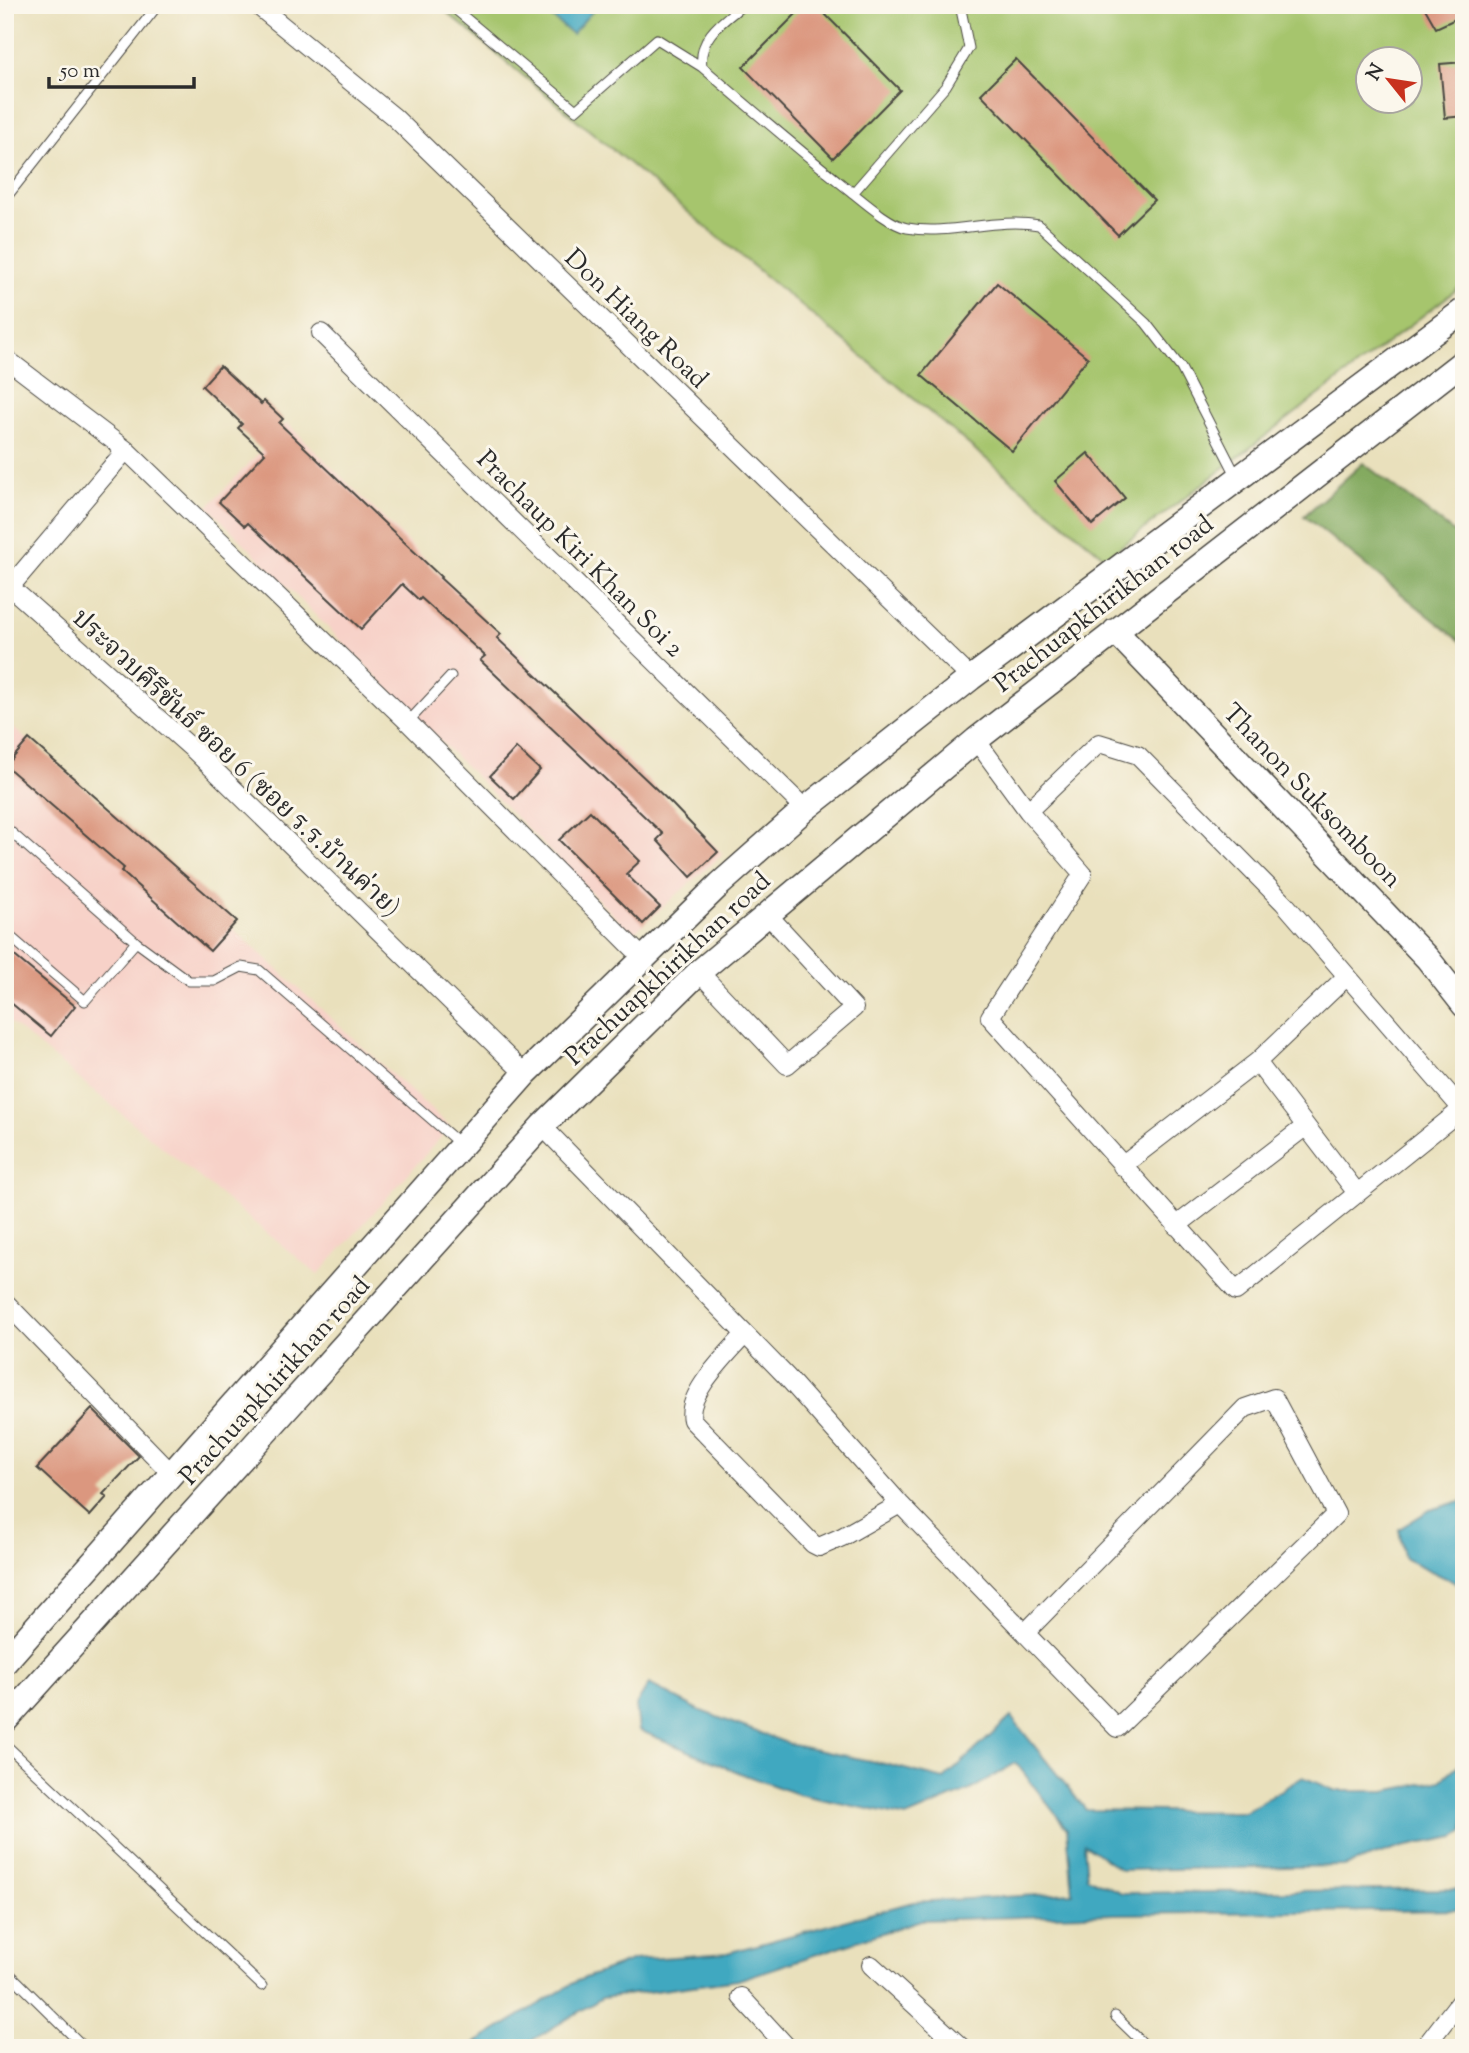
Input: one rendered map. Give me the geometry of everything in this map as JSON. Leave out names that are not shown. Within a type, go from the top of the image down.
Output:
[{"type":"main road","name":"Prachuapkhirikhan road","points":[[5,1662],[525,1074],[720,884],[805,809],[971,678],[1464,310]]},
{"type":"main road","name":"Prachuapkhirikhan road","points":[[5,1721],[542,1126],[699,972],[976,740],[1464,361]]},
{"type":"main road","name":"Thanon Suksomboon","points":[[1115,631],[1428,959],[1464,1005]]},
{"type":"street","name":"Don Hiang Road","points":[[257,5],[394,117],[971,678]]},
{"type":"street","name":"Prachaup Kiri Khan Soi 2","points":[[321,333],[805,809]]},
{"type":"street","points":[[5,358],[126,450],[408,722],[643,958]]},
{"type":"street","name":"ประจวบคีรีขันธ์ ซอย 6 (ซอย ร.ร.บ้านค่าย)","points":[[126,450],[10,587],[196,752],[525,1074]]},
{"type":"street","points":[[976,740],[1028,811],[1083,874],[990,1017],[1236,1291],[1462,1109],[1284,903],[1138,755],[1099,743],[1028,811]]},
{"type":"street","points":[[699,972],[787,1065],[854,1008],[767,914]]},
{"type":"street","points":[[1122,1166],[1257,1062],[1346,977]]},
{"type":"street","points":[[1257,1062],[1357,1193]]},
{"type":"street","points":[[542,1126],[786,1376],[900,1504],[1117,1728],[1336,1514],[1273,1398],[1245,1408],[1025,1633]]},
{"type":"street","points":[[1176,1226],[1306,1126]]},
{"type":"street","points":[[5,1303],[173,1475]]},
{"type":"street","points":[[744,1334],[699,1390],[692,1404],[692,1420],[813,1544],[819,1547],[900,1504]]},
{"type":"street","points":[[871,1965],[962,2048]]},
{"type":"street","points":[[1424,2048],[1464,1996]]},
{"type":"street","points":[[741,1997],[789,2048]]},
{"type":"lane","points":[[9,194],[158,5]]},
{"type":"lane","points":[[450,5],[576,110],[657,39],[702,67],[803,154],[902,228],[930,232],[1022,222],[1039,225],[1146,323],[1181,368],[1238,479]]},
{"type":"lane","points":[[702,67],[701,58],[713,28],[743,5]]},
{"type":"lane","points":[[853,193],[946,86],[969,48],[960,5]]},
{"type":"lane","points":[[408,722],[451,676]]},
{"type":"lane","points":[[5,827],[136,942],[189,981],[214,981],[241,967],[259,970],[461,1145]]},
{"type":"lane","points":[[5,932],[85,1000],[136,942]]},
{"type":"lane","points":[[5,1744],[262,1986]]},
{"type":"lane","points":[[5,1969],[85,2048]]},
{"type":"lane","points":[[1115,2016],[1148,2048]]},
{"type":"shaded area","points":[[287,423],[723,854],[632,934],[208,507]]},
{"type":"shaded area","points":[[5,720],[450,1127],[318,1275],[5,1018]]},
{"type":"green space","points":[[438,5],[1464,5],[1464,284],[1106,558]]},
{"type":"green space","points":[[1363,463],[1464,540],[1464,644],[1304,516]]},
{"type":"water","points":[[537,5],[598,5],[572,34]]},
{"type":"water","points":[[1464,1500],[1464,1587],[1404,1558],[1399,1529],[1430,1510]]},
{"type":"water","points":[[649,1684],[701,1711],[792,1745],[944,1779],[1011,1717],[1086,1810],[1245,1812],[1303,1777],[1336,1791],[1385,1791],[1441,1780],[1464,1760],[1464,1831],[1455,1837],[1402,1847],[1344,1866],[1121,1870],[1084,1844],[1087,1877],[1122,1893],[1464,1889],[1464,1910],[1114,1914],[921,1920],[738,1980],[602,1998],[519,2048],[467,2048],[577,1981],[634,1960],[727,1953],[913,1902],[1073,1893],[1067,1829],[1016,1763],[970,1790],[906,1817],[797,1794],[639,1730],[636,1705]]},
{"type":"building","points":[[805,5],[816,5],[900,90],[833,158],[743,67]]},
{"type":"building","points":[[1423,5],[1464,5],[1464,15],[1436,28]]},
{"type":"building","points":[[1016,59],[1154,200],[1118,235],[981,94]]},
{"type":"building","points":[[1464,62],[1464,116],[1445,118],[1440,64]]},
{"type":"building","points":[[997,283],[1088,358],[1012,451],[921,375]]},
{"type":"building","points":[[220,366],[261,404],[264,401],[283,419],[279,423],[501,634],[497,638],[672,804],[718,852],[691,877],[657,840],[663,834],[480,660],[485,656],[402,584],[361,629],[248,523],[245,526],[219,502],[265,453],[238,428],[242,424],[202,386]]},
{"type":"building","points":[[1088,453],[1125,498],[1092,525],[1055,481]]},
{"type":"building","points":[[29,739],[237,921],[210,951],[121,871],[124,868],[6,766]]},
{"type":"building","points":[[516,748],[540,770],[514,799],[490,776]]},
{"type":"building","points":[[590,811],[640,861],[626,874],[660,907],[643,924],[559,840]]},
{"type":"building","points":[[5,948],[75,1006],[51,1036],[5,998]]},
{"type":"building","points":[[92,1409],[139,1456],[103,1494],[107,1497],[90,1516],[37,1468]]}]
